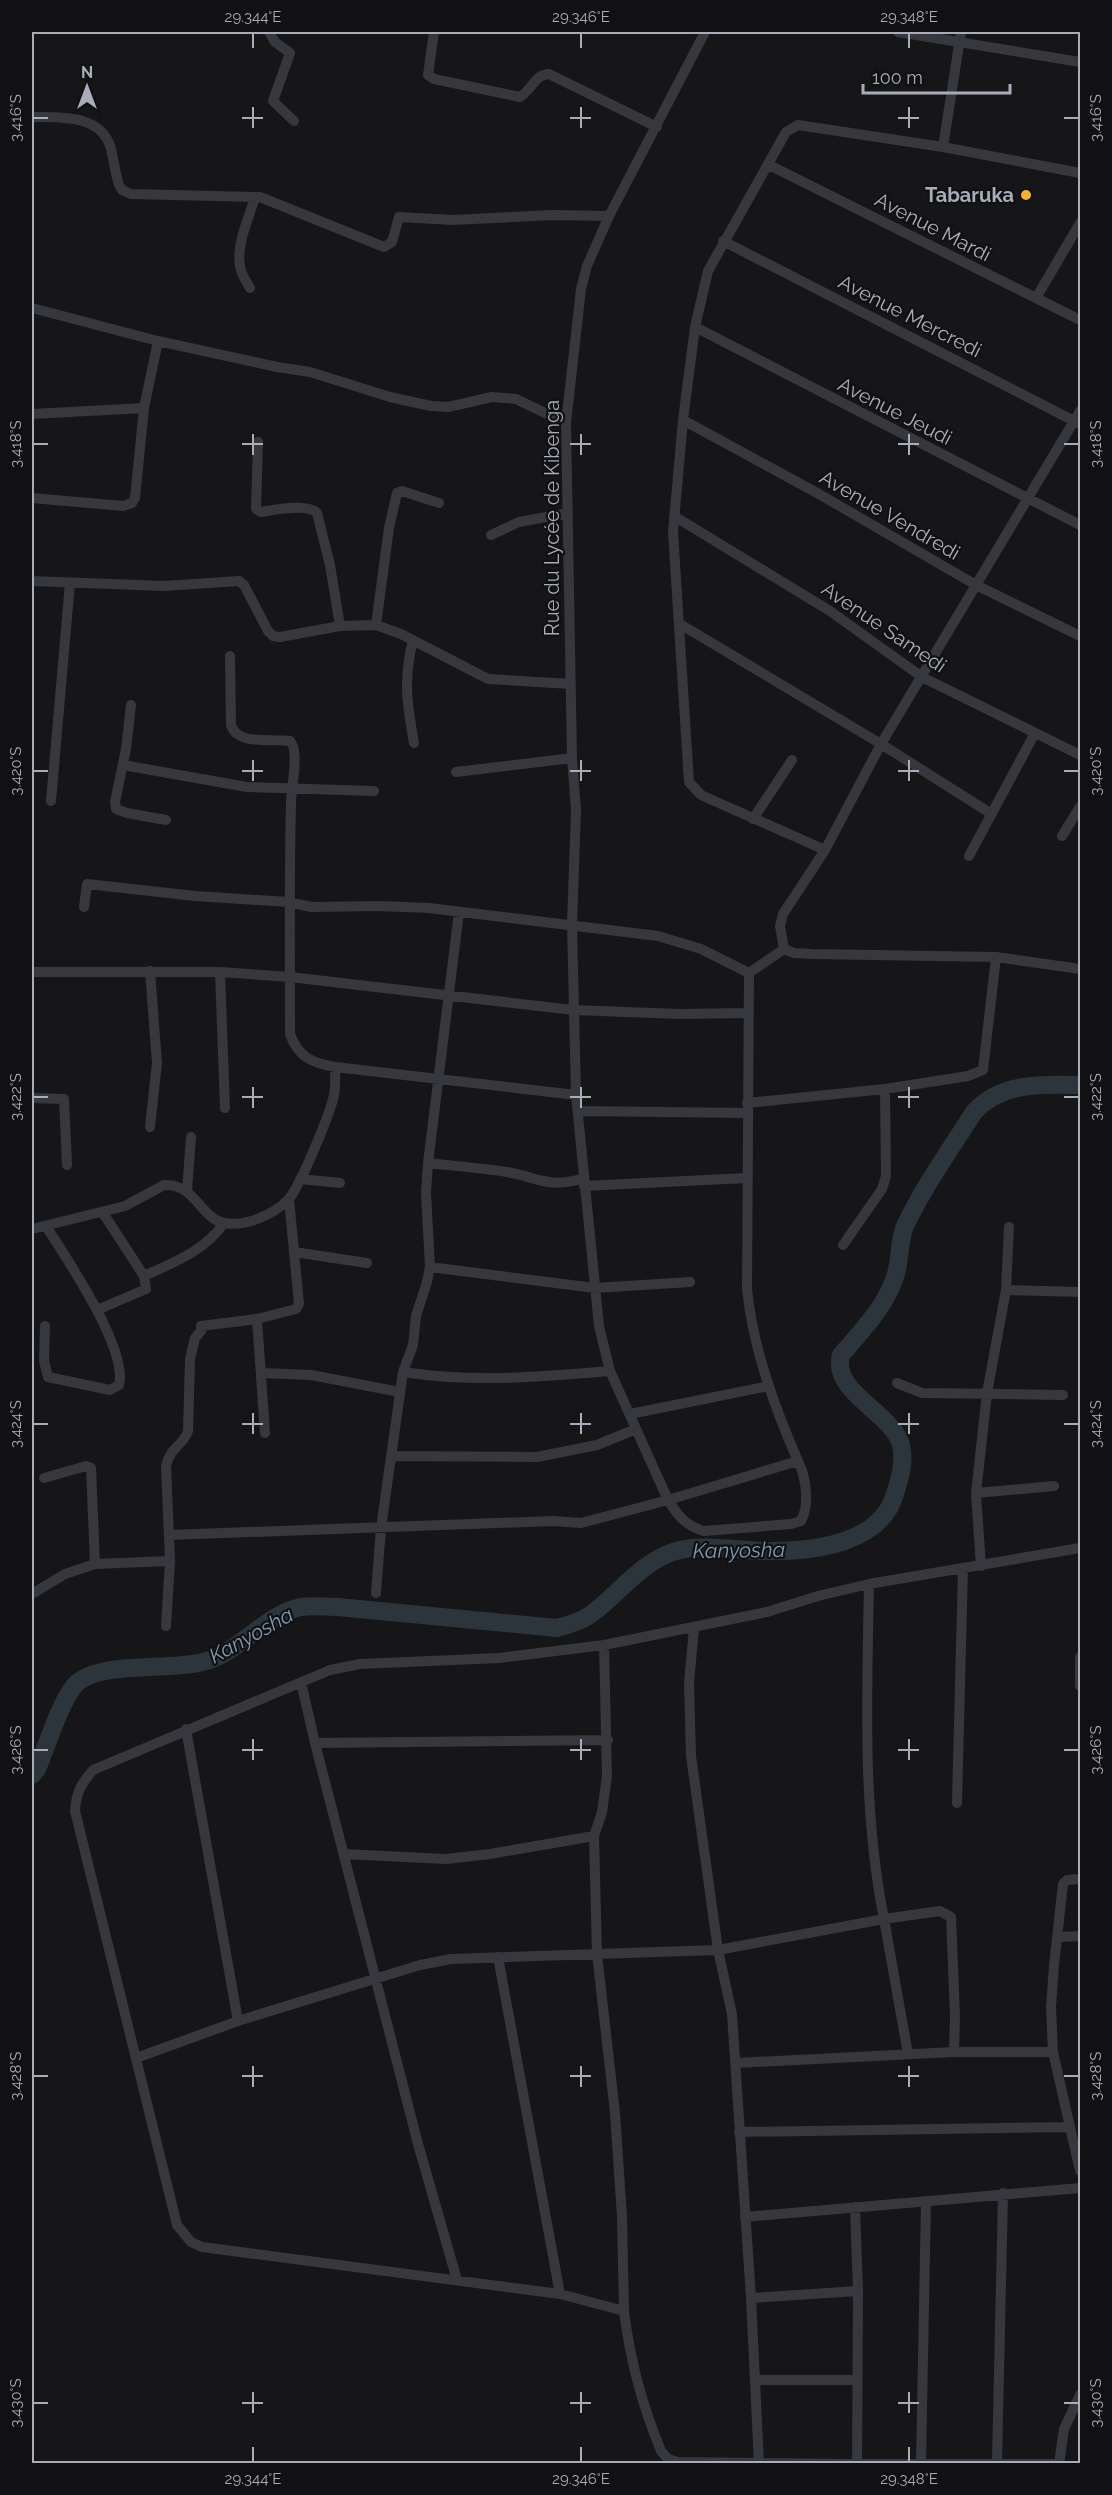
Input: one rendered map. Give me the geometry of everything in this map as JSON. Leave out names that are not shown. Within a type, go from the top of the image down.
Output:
[{"type":"street","points":[[269,32],[275,42],[290,53],[274,96],[274,103],[294,121]]},
{"type":"street","points":[[434,32],[427,68],[428,75],[435,79],[520,97],[542,74],[549,74],[657,127]]},
{"type":"street","name":"Rue du Lycée de Kibenga","points":[[705,32],[609,216],[587,266],[581,289],[566,423],[572,758],[576,810],[572,926],[576,1095],[599,1326],[610,1371],[668,1500],[686,1523],[692,1528],[704,1531],[791,1524],[801,1521],[804,1517],[804,1473],[798,1461]]},
{"type":"street","points":[[898,32],[959,37],[1080,62]]},
{"type":"street","points":[[943,147],[959,37]]},
{"type":"street","points":[[32,117],[72,118],[90,123],[105,132],[111,147],[119,185],[122,190],[131,194],[220,198],[255,197],[384,247],[392,242],[399,218],[453,220],[552,215],[609,216]]},
{"type":"street","points":[[825,850],[701,795],[689,782],[674,548],[674,516],[695,327],[706,278],[723,241],[786,132],[798,125],[943,147],[1080,172]]},
{"type":"street","name":"Avenue Mardi","points":[[769,165],[1080,320]]},
{"type":"street","points":[[250,288],[240,269],[240,260],[242,243],[255,197]]},
{"type":"street","points":[[1036,298],[1080,223]]},
{"type":"street","name":"Avenue Mercredi","points":[[723,241],[1079,419]]},
{"type":"street","points":[[32,308],[158,342],[277,368],[310,372],[390,397],[431,406],[448,407],[492,397],[516,399],[566,423]]},
{"type":"street","name":"Avenue Jeudi","points":[[695,327],[1080,525]]},
{"type":"street","points":[[32,498],[115,506],[132,503],[135,498],[144,408],[158,342]]},
{"type":"street","points":[[32,414],[144,408]]},
{"type":"street","points":[[784,949],[780,926],[783,914],[825,850],[881,744],[976,585],[1079,419]]},
{"type":"street","name":"Avenue Vendredi","points":[[683,420],[819,494],[976,585],[1080,636]]},
{"type":"street","points":[[258,442],[256,509],[261,512],[305,508],[313,509],[317,513],[330,565],[340,626]]},
{"type":"street","points":[[376,626],[386,547],[397,493],[402,491],[439,503]]},
{"type":"street","points":[[491,535],[519,522],[568,513]]},
{"type":"street","name":"Avenue Samedi","points":[[674,516],[830,611],[922,677],[1080,754]]},
{"type":"street","points":[[32,581],[164,586],[239,581],[244,585],[268,631],[273,636],[280,637],[340,626],[376,626],[413,640],[488,678],[571,684]]},
{"type":"street","points":[[51,801],[70,583]]},
{"type":"street","points":[[680,624],[881,744],[990,813]]},
{"type":"street","points":[[413,640],[406,675],[406,692],[414,743]]},
{"type":"street","points":[[230,656],[234,734],[242,738],[292,743],[296,752],[291,789],[288,902],[290,1034],[302,1056],[314,1063],[335,1067],[576,1095]]},
{"type":"street","points":[[131,705],[123,765],[115,802],[116,809],[166,820]]},
{"type":"street","points":[[969,856],[990,813],[1035,733]]},
{"type":"street","points":[[456,772],[572,758]]},
{"type":"street","points":[[753,819],[792,760]]},
{"type":"street","points":[[123,765],[247,787],[374,791]]},
{"type":"street","points":[[1062,836],[1080,807]]},
{"type":"street","points":[[84,908],[87,885],[195,896],[288,902],[311,907],[403,906],[658,936],[701,949],[748,973]]},
{"type":"street","points":[[376,1593],[381,1528],[403,1372],[413,1345],[416,1316],[430,1267],[426,1201],[428,1163],[459,912]]},
{"type":"street","points":[[784,949],[794,953],[812,954],[996,957],[1080,969]]},
{"type":"street","points":[[748,973],[784,949]]},
{"type":"street","points":[[579,1111],[747,1108],[968,1076],[983,1070],[996,957]]},
{"type":"street","points":[[150,971],[158,1063],[150,1127]]},
{"type":"street","points":[[32,972],[220,972],[290,977],[573,1010],[680,1014],[747,1013]]},
{"type":"street","points":[[220,972],[225,1108]]},
{"type":"street","points":[[169,1535],[553,1521],[581,1523],[798,1461],[769,1386],[749,1314],[747,1289],[748,973]]},
{"type":"street","points":[[32,1229],[103,1213],[133,1203],[164,1185],[171,1184],[187,1191],[210,1214],[224,1223],[246,1222],[275,1211],[289,1199],[300,1179],[332,1103],[335,1067]]},
{"type":"street","points":[[843,1245],[882,1189],[886,1176],[885,1089]]},
{"type":"street","points":[[32,1098],[64,1099],[67,1165]]},
{"type":"street","points":[[187,1191],[191,1137]]},
{"type":"street","points":[[428,1163],[509,1173],[546,1184],[747,1178]]},
{"type":"street","points":[[300,1179],[340,1183]]},
{"type":"street","points":[[166,1626],[170,1560],[166,1467],[170,1452],[188,1431],[190,1359],[195,1338],[201,1326],[257,1319],[296,1309],[299,1304],[289,1199]]},
{"type":"street","points":[[98,1310],[146,1289],[144,1276],[103,1213]]},
{"type":"street","points":[[144,1276],[172,1264],[214,1238],[224,1223]]},
{"type":"street","points":[[45,1326],[44,1361],[48,1377],[110,1390],[116,1389],[120,1381],[115,1355],[98,1310],[46,1226]]},
{"type":"street","points":[[981,1566],[976,1493],[987,1393],[1006,1290],[1009,1227]]},
{"type":"street","points":[[294,1252],[367,1263]]},
{"type":"street","points":[[430,1267],[595,1288],[690,1282]]},
{"type":"street","points":[[1006,1290],[1080,1292]]},
{"type":"street","points":[[257,1319],[265,1433]]},
{"type":"street","points":[[403,1372],[445,1378],[491,1379],[610,1371]]},
{"type":"street","points":[[261,1373],[311,1375],[400,1392]]},
{"type":"street","points":[[897,1383],[922,1393],[1063,1395]]},
{"type":"street","points":[[630,1414],[769,1386]]},
{"type":"street","points":[[391,1456],[537,1457],[597,1445],[636,1429]]},
{"type":"street","points":[[44,1478],[86,1466],[91,1468],[95,1564]]},
{"type":"street","points":[[976,1493],[1054,1486]]},
{"type":"street","points":[[624,2311],[560,2294],[202,2247],[191,2242],[177,2225],[75,1811],[75,1797],[81,1784],[93,1770],[330,1670],[360,1664],[499,1658],[604,1645],[767,1612],[818,1596],[869,1584],[1080,1548]]},
{"type":"street","points":[[32,1594],[65,1574],[95,1564],[170,1560]]},
{"type":"street","points":[[957,1803],[963,1568]]},
{"type":"street","points":[[869,1584],[867,1720],[870,1826],[874,1871],[908,2054]]},
{"type":"street","points":[[694,1628],[689,1683],[691,1756],[718,1950],[732,2014],[756,2380],[759,2463]]},
{"type":"street","points":[[604,1645],[608,1740],[605,1794],[594,1836],[597,1953],[617,2148],[622,2217],[624,2311],[629,2351],[637,2383],[658,2444],[668,2459],[678,2462],[1057,2463],[1064,2429],[1080,2396]]},
{"type":"street","points":[[1080,1657],[1080,1686]]},
{"type":"street","points":[[301,1682],[418,2144],[457,2280]]},
{"type":"street","points":[[186,1729],[238,2021]]},
{"type":"street","points":[[315,1743],[608,1740]]},
{"type":"street","points":[[344,1854],[446,1859],[490,1854],[594,1836]]},
{"type":"street","points":[[1080,1879],[1067,1880],[1064,1884],[1051,2007],[1053,2052],[1069,2127],[1078,2150],[1080,2171]]},
{"type":"street","points":[[136,2058],[238,2021],[376,1978],[451,1959],[718,1950],[884,1919],[940,1911],[951,1917],[955,1993],[954,2052]]},
{"type":"street","points":[[1059,1936],[1080,1936]]},
{"type":"street","points":[[498,1958],[560,2294]]},
{"type":"street","points":[[736,2063],[954,2052],[1053,2052]]},
{"type":"street","points":[[739,2132],[1069,2127]]},
{"type":"street","points":[[745,2217],[1080,2188]]},
{"type":"street","points":[[997,2462],[1003,2193]]},
{"type":"street","points":[[921,2463],[926,2201]]},
{"type":"street","points":[[855,2207],[858,2291],[857,2463]]},
{"type":"street","points":[[751,2298],[858,2291]]},
{"type":"street","points":[[756,2380],[858,2380]]},
{"type":"waterway","name":"Kanyosha","points":[[32,1775],[37,1769],[66,1698],[78,1682],[89,1676],[118,1669],[184,1665],[212,1659],[287,1611],[301,1607],[338,1607],[557,1628],[590,1615],[640,1571],[673,1552],[697,1548],[789,1551],[827,1546],[862,1534],[888,1511],[900,1476],[902,1451],[895,1433],[845,1380],[840,1368],[841,1355],[871,1320],[890,1290],[898,1267],[901,1239],[912,1211],[974,1112],[985,1102],[1010,1090],[1037,1085],[1080,1085]]},
{"type":"place","name":"Tabaruka","points":[[1026,195]]}]
